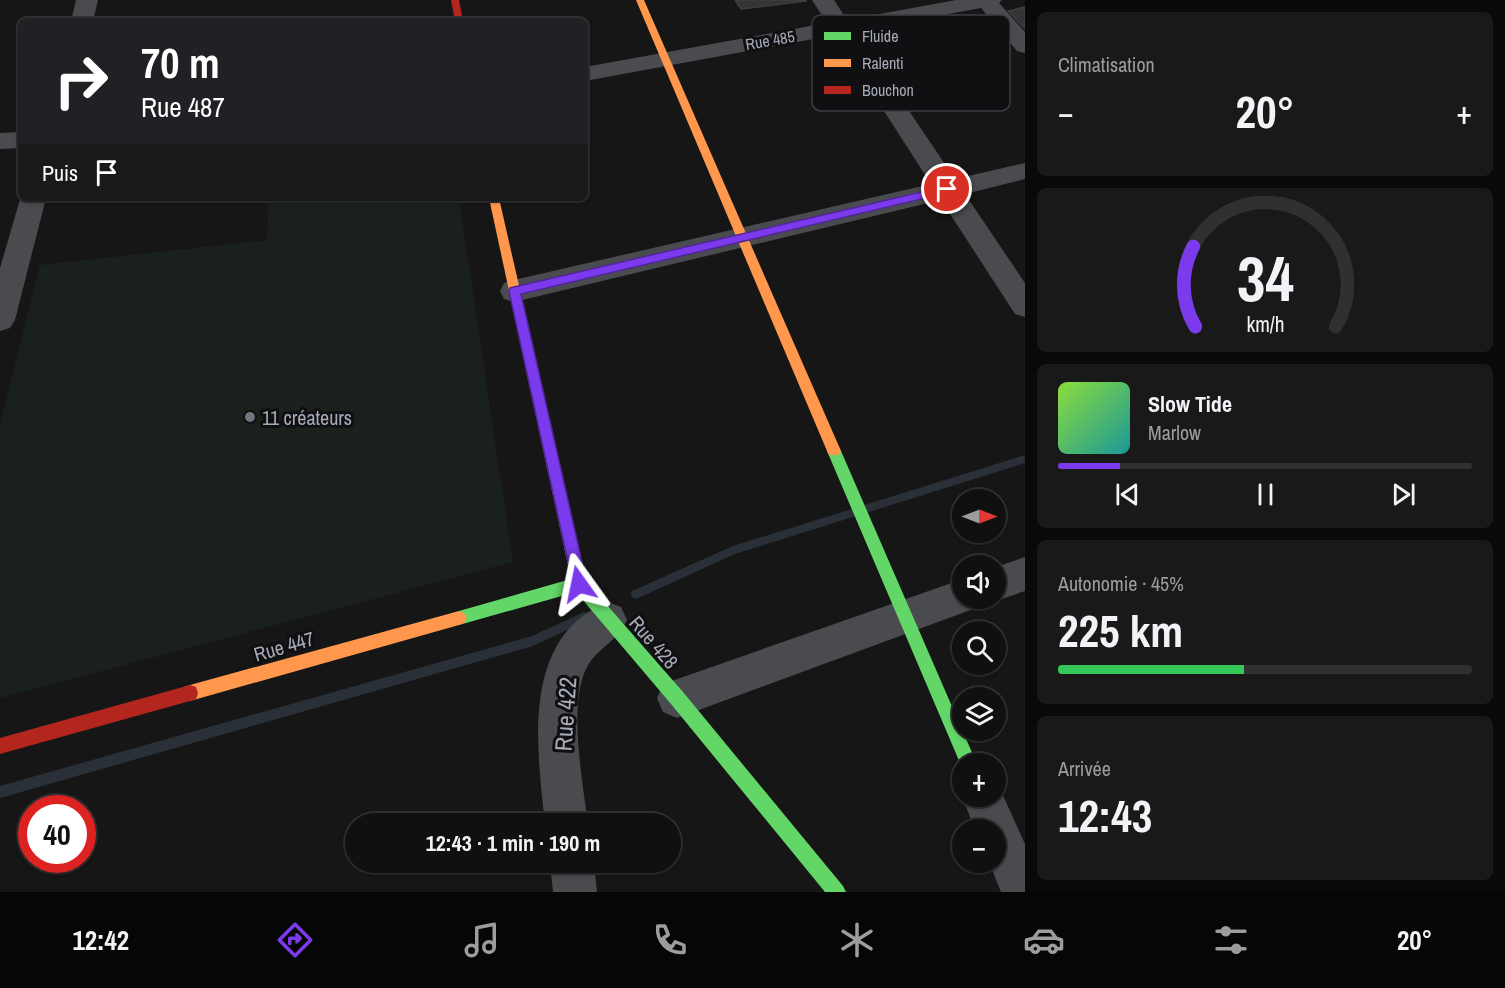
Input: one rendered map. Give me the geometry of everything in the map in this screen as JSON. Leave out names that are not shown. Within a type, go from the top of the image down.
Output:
[{"type":"street","points":[[83,18],[87,0]]},
{"type":"street","points":[[455,0],[458,18]]},
{"type":"street","points":[[640,0],[964,753]]},
{"type":"street","points":[[823,0],[833,15]]},
{"type":"street","points":[[988,0],[1000,15]]},
{"type":"street","name":"Rue 485","points":[[909,15],[988,0]]},
{"type":"street","points":[[1010,27],[1025,46]]},
{"type":"street","name":"Rue 485","points":[[588,73],[812,33]]},
{"type":"street","points":[[896,111],[1025,306]]},
{"type":"street","points":[[0,141],[18,140]]},
{"type":"street","points":[[514,291],[1025,171]]},
{"type":"street","points":[[0,320],[32,201]]},
{"type":"street","name":"Rue 428","points":[[495,201],[579,584],[677,698],[837,892]]},
{"type":"street","points":[[1006,581],[1025,574]]},
{"type":"street","name":"Rue 447","points":[[0,746],[579,584]]},
{"type":"street","points":[[677,698],[952,600]]},
{"type":"street","name":"Rue 422","points":[[566,813],[559,727],[562,678],[573,653],[608,620]]},
{"type":"street","points":[[988,807],[1023,892]]},
{"type":"street","points":[[573,873],[575,892]]},
{"type":"shaded area","name":"11 créateurs","points":[[269,201],[459,201],[513,562],[0,698],[0,424],[40,265],[267,240]]},
{"type":"building","points":[[735,0],[805,0],[806,1],[741,9]]},
{"type":"building","points":[[1025,7],[1025,29],[1008,11]]},
{"type":"waterway","points":[[636,594],[733,550],[1025,459]]},
{"type":"waterway","points":[[0,792],[533,641],[584,617]]},
{"type":"traffic: fast","points":[[834,451],[964,753]]},
{"type":"traffic: fast","points":[[563,509],[579,584],[677,698],[837,892]]},
{"type":"traffic: fast","points":[[459,618],[579,584]]},
{"type":"traffic: slow","points":[[640,0],[834,451]]},
{"type":"traffic: slow","points":[[495,201],[563,509]]},
{"type":"traffic: slow","points":[[190,693],[459,618]]},
{"type":"traffic: jam","points":[[455,0],[458,18]]},
{"type":"traffic: jam","points":[[0,746],[190,693]]},
{"type":"place","name":"11 créateurs","points":[[250,417]]},
{"type":"route","points":[[579,584],[514,291],[947,189]]}]
